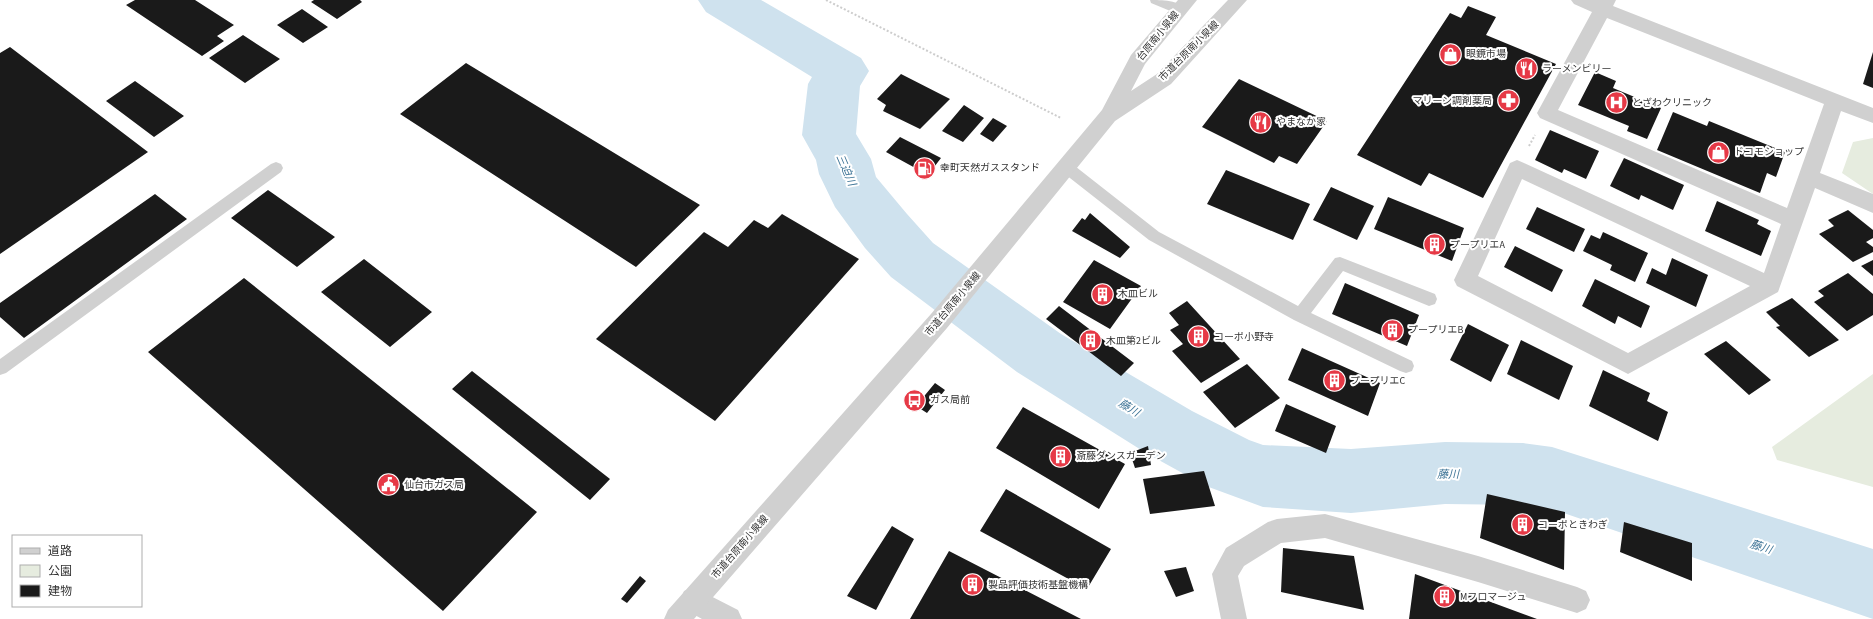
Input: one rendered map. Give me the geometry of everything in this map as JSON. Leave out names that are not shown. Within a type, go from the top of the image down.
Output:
[{"type":"street","name":"市道台原南小泉線","points":[[685,610],[939,321],[1108,116],[1164,79],[1238,0]]},
{"type":"street","points":[[1580,0],[1605,4],[1873,116]]},
{"type":"street","points":[[1605,4],[1547,113],[1793,220]]},
{"type":"street","name":"台原南小泉線","points":[[1108,116],[1138,60],[1184,5]]},
{"type":"street","points":[[1770,286],[1517,168],[1465,280],[1628,364],[1770,286],[1835,101]]},
{"type":"street","points":[[1808,177],[1868,201],[1873,205]]},
{"type":"street","points":[[1234,619],[1225,574],[1235,557],[1277,531],[1325,526],[1478,568],[1577,600]]},
{"type":"street","points":[[685,610],[729,619]]},
{"type":"lane","points":[[1156,0],[1184,5]]},
{"type":"lane","points":[[1066,167],[1154,236],[1300,315],[1406,366]]},
{"type":"lane","points":[[0,368],[276,168]]},
{"type":"lane","points":[[1300,315],[1340,263],[1429,299]]},
{"type":"path","points":[[826,0],[1061,118]]},
{"type":"path","points":[[1517,168],[1547,113]]},
{"type":"green space","points":[[1873,138],[1873,194],[1842,173],[1853,142]]},
{"type":"green space","points":[[1873,374],[1873,487],[1777,460],[1772,447]]},
{"type":"building","points":[[135,0],[195,0],[234,25],[217,36],[224,41],[202,56],[126,5]]},
{"type":"building","points":[[314,0],[360,0],[362,2],[337,19],[311,2]]},
{"type":"building","points":[[1468,6],[1496,17],[1486,35],[1556,64],[1483,198],[1429,173],[1421,186],[1357,155],[1450,13],[1461,18]]},
{"type":"building","points":[[302,9],[328,27],[303,43],[277,25]]},
{"type":"building","points":[[243,35],[280,59],[245,83],[209,58]]},
{"type":"building","points":[[10,47],[148,152],[0,254],[0,53]]},
{"type":"building","points":[[1873,52],[1873,88],[1863,84]]},
{"type":"building","points":[[466,63],[700,205],[636,267],[400,114]]},
{"type":"building","points":[[1595,72],[1616,81],[1613,88],[1661,108],[1647,139],[1627,131],[1629,126],[1578,105]]},
{"type":"building","points":[[901,74],[950,99],[920,129],[883,111],[886,105],[877,99]]},
{"type":"building","points":[[1239,79],[1327,121],[1297,164],[1279,156],[1274,163],[1202,127]]},
{"type":"building","points":[[135,81],[184,116],[154,137],[106,101]]},
{"type":"building","points":[[964,105],[984,118],[963,142],[942,131]]},
{"type":"building","points":[[1673,112],[1707,126],[1709,121],[1785,152],[1776,177],[1767,173],[1760,193],[1657,150]]},
{"type":"building","points":[[993,118],[1007,126],[993,142],[980,134]]},
{"type":"building","points":[[1550,130],[1599,151],[1586,179],[1564,169],[1562,173],[1535,160]]},
{"type":"building","points":[[900,137],[941,158],[928,175],[886,152]]},
{"type":"building","points":[[1624,158],[1684,185],[1673,210],[1641,195],[1639,200],[1610,186]]},
{"type":"building","points":[[1226,170],[1310,204],[1293,240],[1207,204]]},
{"type":"building","points":[[1331,187],[1374,206],[1357,240],[1313,220]]},
{"type":"building","points":[[268,190],[335,237],[297,267],[231,218]]},
{"type":"building","points":[[155,194],[187,219],[24,338],[0,317],[0,303]]},
{"type":"building","name":"プープリエA","points":[[1388,197],[1464,228],[1452,261],[1374,229]]},
{"type":"building","points":[[1717,201],[1759,220],[1757,224],[1771,231],[1761,256],[1705,231]]},
{"type":"building","points":[[1537,207],[1585,229],[1574,252],[1526,229]]},
{"type":"building","points":[[1848,210],[1873,230],[1873,238],[1866,242],[1873,247],[1873,252],[1853,262],[1819,234],[1834,226],[1828,220]]},
{"type":"building","points":[[1090,213],[1130,247],[1120,258],[1072,231],[1082,218],[1085,220]]},
{"type":"building","points":[[782,214],[859,259],[715,421],[596,339],[704,232],[728,247],[754,220],[768,228]]},
{"type":"building","points":[[1603,232],[1648,253],[1635,282],[1610,270],[1612,265],[1583,251],[1591,235],[1600,239]]},
{"type":"building","points":[[1515,246],[1563,270],[1552,292],[1504,267]]},
{"type":"building","points":[[1672,258],[1708,275],[1696,307],[1646,283],[1652,268],[1666,275]]},
{"type":"building","points":[[364,259],[432,312],[390,347],[321,292]]},
{"type":"building","name":"木皿ビル","points":[[1094,260],[1141,286],[1110,329],[1063,302]]},
{"type":"building","points":[[1873,260],[1873,276],[1861,266]]},
{"type":"building","points":[[1848,273],[1873,294],[1873,315],[1847,331],[1814,302],[1824,296],[1818,291]]},
{"type":"building","points":[[244,278],[537,512],[443,611],[148,352]]},
{"type":"building","points":[[1595,279],[1650,306],[1641,328],[1618,316],[1615,324],[1582,306]]},
{"type":"building","name":"プープリエB","points":[[1345,283],[1419,315],[1407,346],[1332,314]]},
{"type":"building","points":[[1792,298],[1839,340],[1809,357],[1776,327],[1780,326],[1766,312]]},
{"type":"building","name":"コーポ小野寺","points":[[1187,301],[1240,359],[1201,383],[1172,351],[1183,344],[1170,330],[1179,325],[1169,313]]},
{"type":"building","name":"木皿第2ビル","points":[[1059,306],[1134,363],[1121,376],[1046,319]]},
{"type":"building","points":[[1468,324],[1509,345],[1491,382],[1450,360]]},
{"type":"building","points":[[1521,340],[1573,366],[1559,400],[1507,374]]},
{"type":"building","points":[[1726,341],[1771,380],[1749,395],[1704,354]]},
{"type":"building","name":"プープリエC","points":[[1302,348],[1380,383],[1368,416],[1288,380]]},
{"type":"building","points":[[1247,364],[1280,398],[1235,428],[1203,392]]},
{"type":"building","points":[[1603,370],[1650,393],[1647,401],[1668,412],[1658,441],[1589,406]]},
{"type":"building","points":[[472,371],[610,479],[590,500],[452,389]]},
{"type":"building","points":[[935,383],[945,390],[927,413],[916,406]]},
{"type":"building","points":[[1286,404],[1336,426],[1326,453],[1275,431]]},
{"type":"building","name":"斎藤ダンスガーデン","points":[[1023,407],[1125,464],[1099,509],[996,448]]},
{"type":"building","points":[[1148,446],[1151,465],[1135,468],[1130,453]]},
{"type":"building","points":[[1204,471],[1215,506],[1150,514],[1143,479]]},
{"type":"building","points":[[1006,489],[1111,549],[1087,589],[980,531]]},
{"type":"building","name":"コーポときわぎ","points":[[1487,494],[1565,512],[1564,570],[1480,538]]},
{"type":"building","points":[[1624,522],[1692,543],[1692,581],[1620,552]]},
{"type":"building","points":[[892,526],[914,539],[876,610],[847,596]]},
{"type":"building","points":[[1283,548],[1354,556],[1364,610],[1281,592]]},
{"type":"building","name":"製品評価技術基盤機構","points":[[949,551],[1081,619],[910,619]]},
{"type":"building","points":[[1186,567],[1194,591],[1176,597],[1164,571]]},
{"type":"building","name":"Mフロマージュ","points":[[1415,574],[1537,619],[1409,619]]},
{"type":"building","points":[[640,576],[646,581],[627,603],[621,599]]},
{"type":"waterway","name":"藤川","points":[[723,0],[843,71],[834,84],[829,135],[843,159],[847,174],[855,191],[886,231],[912,260],[1039,353],[1169,432],[1230,464],[1263,476],[1351,481],[1445,473],[1523,474],[1552,478],[1873,584]]},
{"type":"place","name":"眼鏡市場","points":[[1451,54]]},
{"type":"place","name":"ラーメンビリー","points":[[1526,69]]},
{"type":"place","name":"マリーン調剤薬局","points":[[1508,101]]},
{"type":"place","name":"とざわクリニック","points":[[1616,103]]},
{"type":"place","name":"やまなか家","points":[[1261,122]]},
{"type":"place","name":"ドコモショップ","points":[[1719,152]]},
{"type":"place","name":"幸町天然ガススタンド","points":[[925,168]]},
{"type":"place","name":"プープリエA","points":[[1435,245]]},
{"type":"place","name":"木皿ビル","points":[[1102,294]]},
{"type":"place","name":"プープリエB","points":[[1392,330]]},
{"type":"place","name":"コーポ小野寺","points":[[1198,337]]},
{"type":"place","name":"木皿第2ビル","points":[[1090,341]]},
{"type":"place","name":"プープリエC","points":[[1334,381]]},
{"type":"place","name":"ガス局前","points":[[915,400]]},
{"type":"place","name":"斎藤ダンスガーデン","points":[[1060,456]]},
{"type":"place","name":"仙台市ガス局","points":[[389,485]]},
{"type":"place","name":"コーポときわぎ","points":[[1523,525]]},
{"type":"place","name":"製品評価技術基盤機構","points":[[972,585]]},
{"type":"place","name":"Mフロマージュ","points":[[1445,597]]},
{"type":"water label","name":"三迫川","points":[[846,170]]}]
